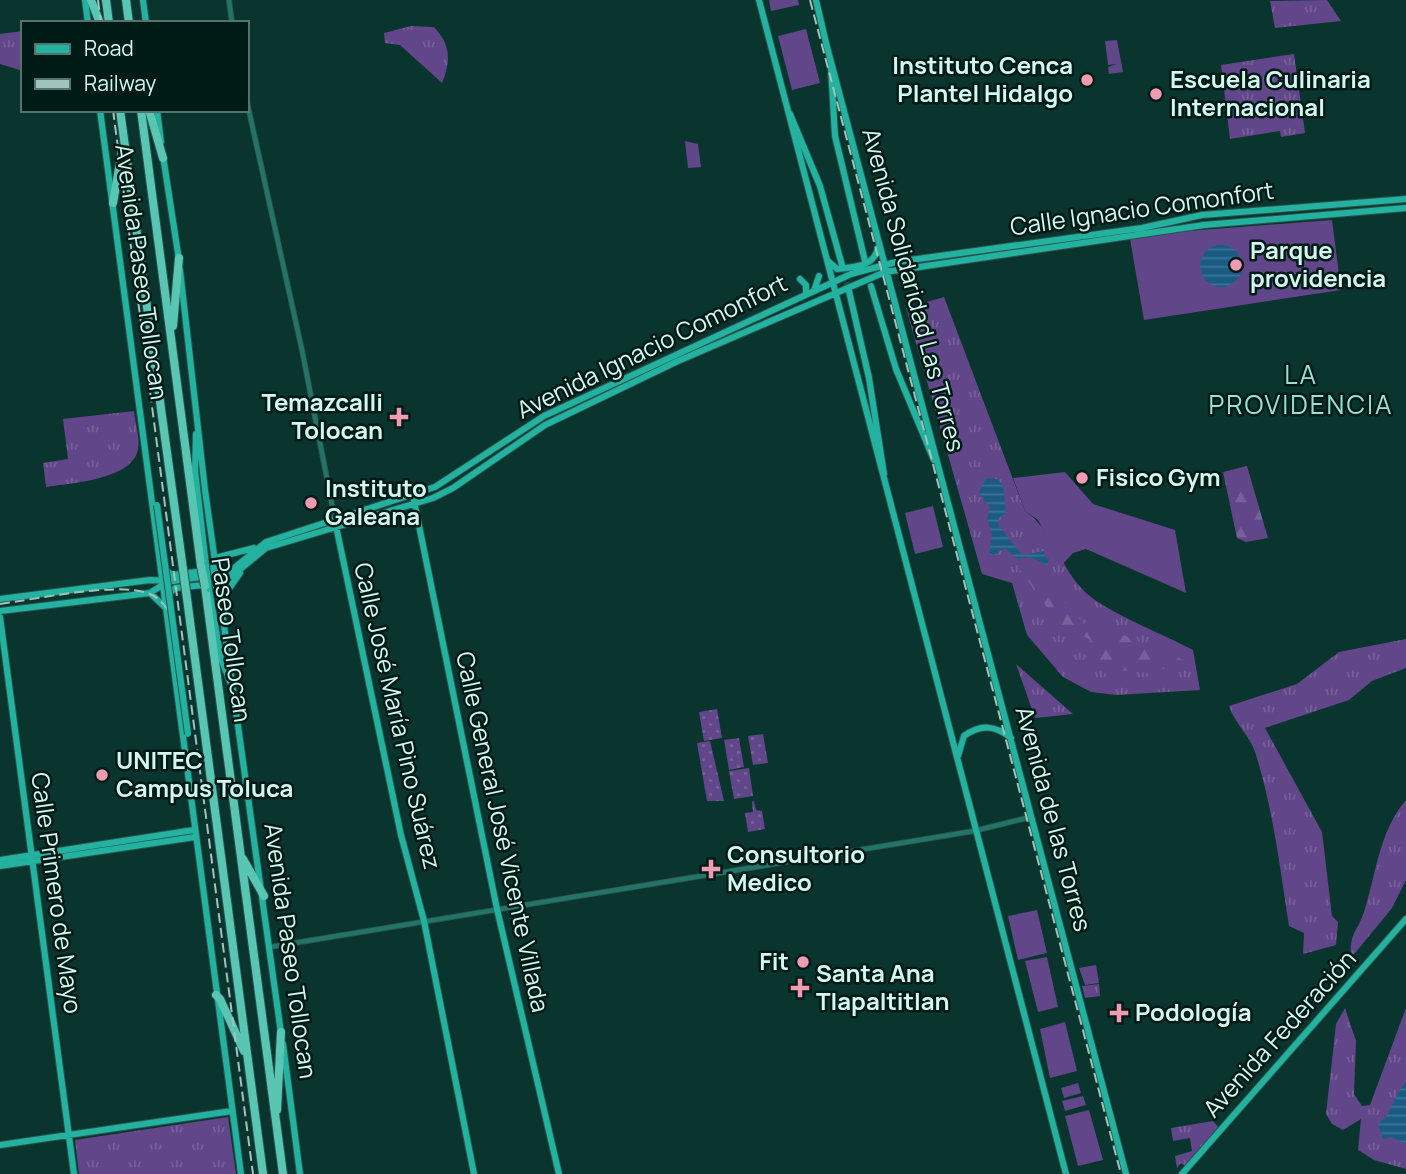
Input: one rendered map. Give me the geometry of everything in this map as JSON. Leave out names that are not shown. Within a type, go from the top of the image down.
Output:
[{"type":"highway","points":[[92,0],[99,21]]},
{"type":"highway","points":[[106,0],[109,21]]},
{"type":"highway","points":[[126,0],[129,21]]},
{"type":"highway","name":"Paseo Tollocan","points":[[120,112],[263,1174]]},
{"type":"highway","name":"Paseo Tollocan","points":[[141,112],[207,587],[283,1174]]},
{"type":"highway","points":[[150,112],[163,158]]},
{"type":"highway","points":[[113,203],[121,168],[123,130]]},
{"type":"highway","points":[[171,340],[178,258]]},
{"type":"highway","points":[[240,854],[264,896]]},
{"type":"highway","points":[[216,995],[248,1063]]},
{"type":"highway","points":[[275,1116],[279,1102],[281,1032]]},
{"type":"main road","points":[[85,0],[88,21]]},
{"type":"main road","points":[[143,0],[146,21]]},
{"type":"main road","points":[[759,0],[974,831],[1066,1174]]},
{"type":"main road","name":"Avenida Solidaridad Las Torres","points":[[816,0],[834,86],[835,136],[865,261]]},
{"type":"main road","name":"Avenida Solidaridad Las Torres","points":[[826,43],[868,192],[884,268],[941,474]]},
{"type":"main road","points":[[784,103],[820,186],[842,265]]},
{"type":"main road","name":"Avenida Paseo Tollocan","points":[[100,112],[241,1174]]},
{"type":"main road","name":"Avenida Paseo Tollocan","points":[[157,112],[217,576],[264,896],[300,1174]]},
{"type":"main road","name":"Calle Ignacio Comonfort","points":[[884,268],[1142,228],[1202,215],[1406,199]]},
{"type":"main road","name":"Calle Ignacio Comonfort","points":[[895,266],[1203,225],[1406,208]]},
{"type":"main road","points":[[826,260],[837,269],[867,263],[874,259],[879,245]]},
{"type":"main road","points":[[881,254],[895,266],[892,279],[896,310]]},
{"type":"main road","name":"Avenida Ignacio Comonfort","points":[[217,576],[234,570],[257,547],[413,496],[444,482],[544,416],[832,283],[884,268]]},
{"type":"main road","name":"Avenida Ignacio Comonfort","points":[[217,576],[226,578],[241,571],[266,548],[415,505],[453,488],[545,425],[884,268]]},
{"type":"main road","points":[[814,291],[818,276]]},
{"type":"main road","points":[[800,279],[807,288],[806,295]]},
{"type":"main road","name":"Avenida Solidaridad Las Torres","points":[[871,286],[895,369],[941,474]]},
{"type":"main road","points":[[849,291],[869,378],[884,486]]},
{"type":"main road","points":[[815,302],[828,302],[839,313]]},
{"type":"main road","name":"Avenida Paseo Tollocan","points":[[197,419],[194,463],[204,565]]},
{"type":"main road","name":"Avenida Paseo Tollocan","points":[[144,439],[151,458],[188,734],[187,766]]},
{"type":"main road","name":"Avenida de las Torres","points":[[941,474],[1126,1174]]},
{"type":"main road","name":"Calle General José Vicente Villada","points":[[413,496],[497,909],[559,1174]]},
{"type":"main road","name":"Calle José María Pino Suárez","points":[[335,520],[400,830],[424,921],[474,1174]]},
{"type":"main road","points":[[151,580],[161,564],[172,575],[208,572],[215,559],[257,547]]},
{"type":"main road","points":[[221,600],[241,571]]},
{"type":"main road","points":[[0,599],[151,580],[164,583],[217,576]]},
{"type":"main road","points":[[0,611],[150,593],[164,583]]},
{"type":"main road","points":[[166,600],[174,588],[213,584],[219,589]]},
{"type":"main road","name":"Avenida Paseo Tollocan","points":[[207,587],[220,659],[234,693]]},
{"type":"main road","points":[[150,593],[161,600],[167,610]]},
{"type":"main road","name":"Calle Primero de Mayo","points":[[0,617],[74,1174]]},
{"type":"main road","points":[[957,765],[960,742],[971,731],[996,728],[1012,740]]},
{"type":"main road","points":[[0,863],[195,834]]},
{"type":"main road","name":"Avenida Federación","points":[[1182,1174],[1406,919]]},
{"type":"main road","points":[[0,1145],[232,1111]]},
{"type":"street","points":[[229,0],[232,21]]},
{"type":"street","name":"Calle José María Pino Suárez","points":[[248,107],[302,350],[335,520]]},
{"type":"street","points":[[270,947],[974,831],[1033,817]]},
{"type":"green space","points":[[769,0],[798,0],[799,5],[771,11]]},
{"type":"green space","points":[[1327,0],[1341,21],[1275,28],[1270,1]]},
{"type":"green space","points":[[411,26],[434,27],[444,40],[448,60],[442,83],[400,45],[385,43],[384,33]]},
{"type":"green space","points":[[806,29],[820,83],[792,90],[778,36]]},
{"type":"green space","points":[[21,31],[21,70],[0,64],[0,34]]},
{"type":"green space","points":[[1117,40],[1123,72],[1109,74],[1108,67],[1117,64],[1108,65],[1105,41]]},
{"type":"green space","points":[[1294,54],[1305,133],[1281,137],[1280,131],[1230,139],[1221,65]]},
{"type":"green space","points":[[685,141],[698,144],[701,167],[688,168]]},
{"type":"green space","name":"Parque providencia","points":[[1332,220],[1341,290],[1144,320],[1130,239],[1175,232]]},
{"type":"green space","points":[[944,297],[1025,511],[1044,530],[1072,577],[1091,597],[1126,618],[1193,650],[1200,690],[1116,695],[1091,692],[1063,677],[1027,635],[1012,583],[982,574],[906,308]]},
{"type":"green space","points":[[134,411],[138,449],[134,459],[125,467],[99,478],[46,487],[43,463],[68,459],[63,419]]},
{"type":"green space","points":[[1247,466],[1268,538],[1246,542],[1237,538],[1223,472]]},
{"type":"green space","points":[[1065,472],[1093,504],[1175,530],[1186,593],[1086,549],[1073,553],[1062,565],[1038,520],[1025,511],[1013,478]]},
{"type":"green space","points":[[933,506],[943,547],[915,554],[905,513]]},
{"type":"green space","points":[[1025,560],[1084,624],[1087,620],[1184,660],[1185,671],[1171,666],[1150,674],[1129,670],[1104,674],[1089,660],[1090,640],[1082,635],[1071,641],[1018,567]]},
{"type":"green space","points":[[1406,639],[1406,668],[1372,681],[1349,700],[1265,728],[1322,832],[1332,916],[1338,922],[1336,945],[1303,954],[1304,933],[1289,926],[1271,816],[1255,752],[1229,706],[1297,684],[1339,652]]},
{"type":"green space","points":[[1016,664],[1073,714],[1035,718]]},
{"type":"green space","points":[[717,709],[722,738],[704,741],[699,712]]},
{"type":"green space","points":[[763,734],[768,763],[753,765],[748,736]]},
{"type":"green space","points":[[739,738],[744,767],[729,770],[724,740]]},
{"type":"green space","points":[[710,741],[724,801],[707,801],[697,743]]},
{"type":"green space","points":[[749,768],[753,796],[734,799],[729,771]]},
{"type":"green space","points":[[1406,800],[1406,880],[1392,908],[1351,958],[1352,938],[1364,912],[1384,839]]},
{"type":"green space","points":[[754,801],[756,810],[762,811],[765,829],[748,832],[745,813],[753,812]]},
{"type":"green space","points":[[1037,910],[1047,953],[1018,960],[1008,916]]},
{"type":"green space","points":[[1047,957],[1058,1007],[1038,1012],[1025,961]]},
{"type":"green space","points":[[1096,965],[1099,983],[1085,985],[1079,968]]},
{"type":"green space","points":[[1099,984],[1100,996],[1085,998],[1082,986]]},
{"type":"green space","points":[[1345,1008],[1356,1041],[1354,1094],[1362,1106],[1370,1105],[1406,1008],[1406,1169],[1374,1160],[1358,1150],[1361,1119],[1343,1130],[1332,1124],[1326,1114],[1336,1024]]},
{"type":"green space","points":[[1065,1022],[1077,1071],[1050,1078],[1040,1029]]},
{"type":"green space","points":[[1078,1083],[1081,1093],[1064,1098],[1061,1088]]},
{"type":"green space","points":[[1083,1096],[1086,1105],[1065,1111],[1062,1101]]},
{"type":"green space","points":[[1089,1110],[1103,1160],[1078,1166],[1065,1116]]},
{"type":"green space","points":[[228,1117],[236,1174],[79,1174],[75,1140]]},
{"type":"green space","points":[[1213,1121],[1220,1129],[1185,1166],[1181,1163],[1177,1168],[1175,1156],[1192,1151],[1190,1138],[1173,1141],[1171,1128]]},
{"type":"water","points":[[1221,245],[1236,251],[1242,266],[1236,281],[1221,287],[1206,281],[1200,266],[1206,251]]},
{"type":"water","points":[[986,478],[997,479],[1003,485],[1006,513],[999,518],[998,525],[1022,555],[1044,551],[1045,557],[1049,559],[1047,565],[1030,557],[1017,559],[1005,548],[994,555],[989,553],[992,533],[987,519],[990,508],[979,492]]},
{"type":"water","points":[[1406,1082],[1406,1144],[1391,1137],[1383,1139],[1378,1124],[1387,1115]]},
{"type":"tunnel","points":[[842,265],[849,291]]},
{"type":"railway","points":[[98,0],[101,21]]},
{"type":"railway","points":[[810,0],[1121,1174]]},
{"type":"railway","points":[[113,112],[253,1174]]},
{"type":"railway","points":[[0,604],[96,590],[133,590],[147,593],[161,601],[176,624]]},
{"type":"place","name":"Instituto Cenca Plantel Hidalgo","points":[[1087,80]]},
{"type":"place","name":"Escuela Culinaria Internacional","points":[[1156,94]]},
{"type":"place","name":"Parque providencia","points":[[1236,265]]},
{"type":"place","name":"Temazcalli Tolocan","points":[[399,417]]},
{"type":"place","name":"Fisico Gym","points":[[1082,478]]},
{"type":"place","name":"Instituto Galeana","points":[[311,503]]},
{"type":"place","name":"UNITEC Campus Toluca","points":[[102,775]]},
{"type":"place","name":"Consultorio Medico","points":[[711,869]]},
{"type":"place","name":"Fit","points":[[803,962]]},
{"type":"place","name":"Santa Ana Tlapaltitlan","points":[[800,988]]},
{"type":"place","name":"Podología","points":[[1119,1013]]},
{"type":"district","name":"LA PROVIDENCIA","points":[[1301,390]]}]
